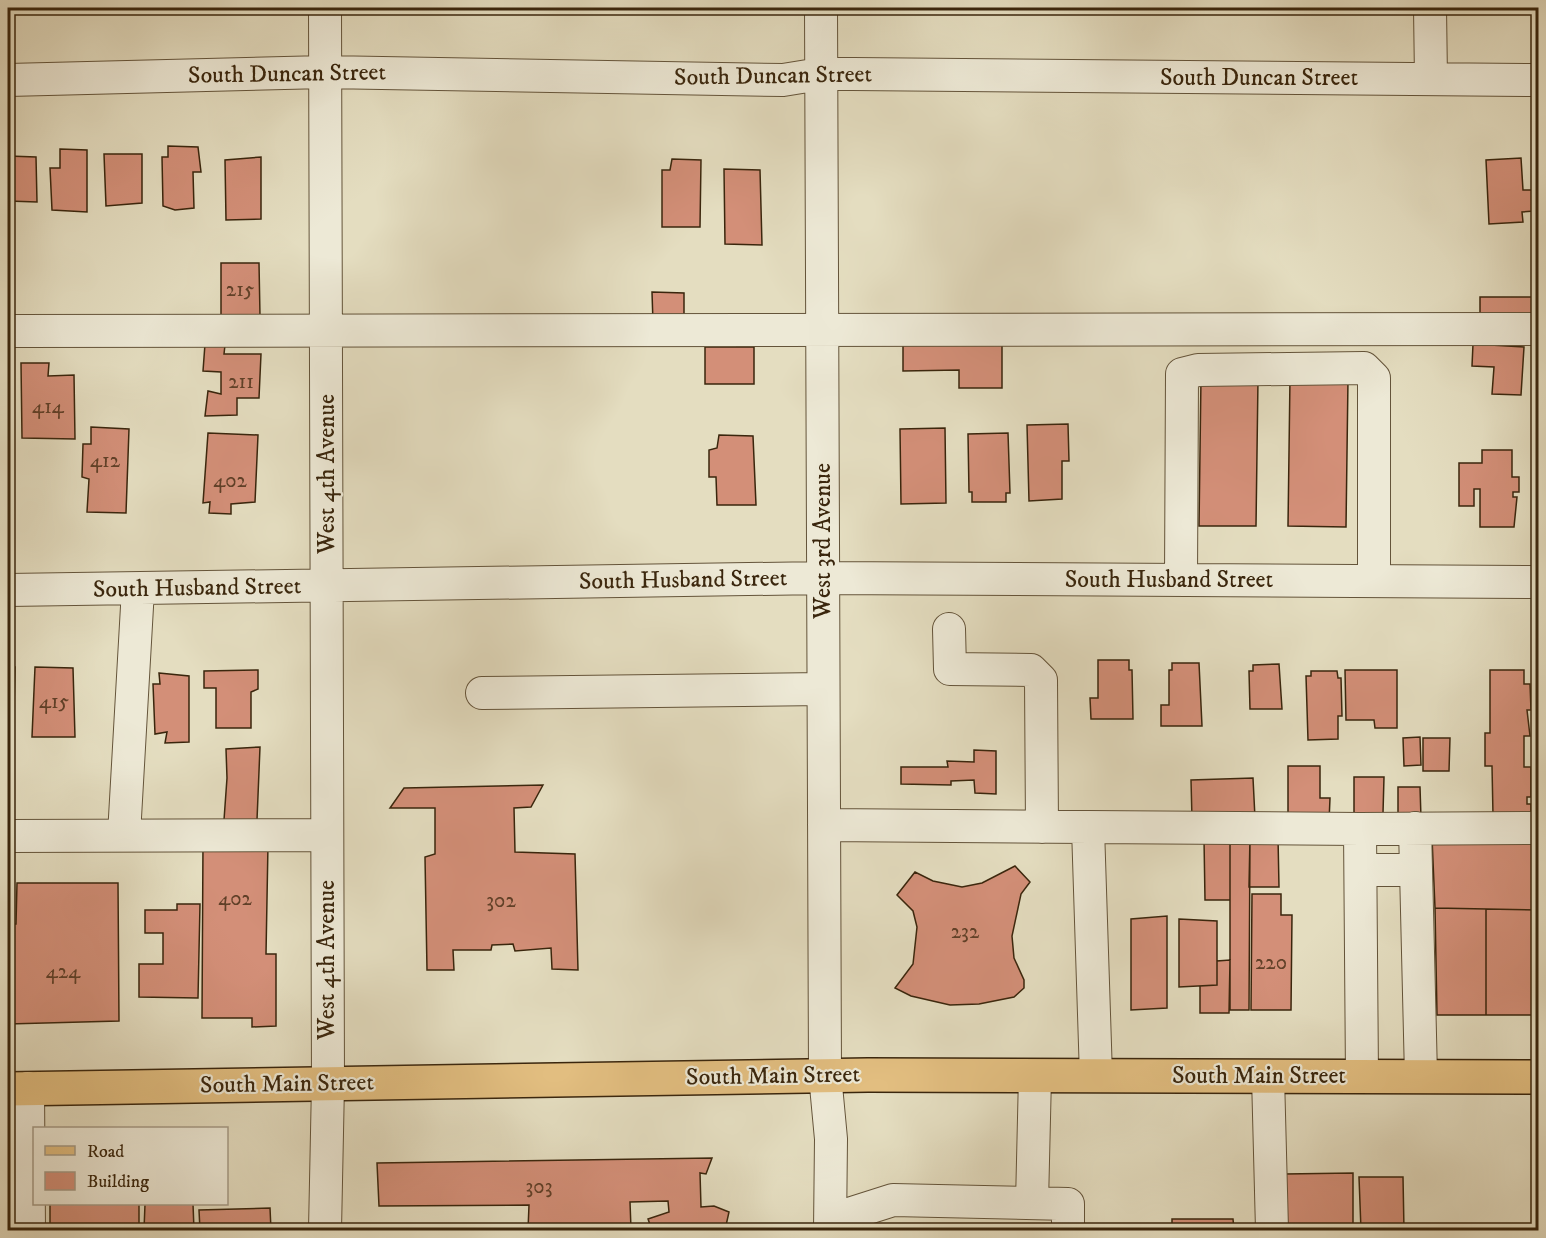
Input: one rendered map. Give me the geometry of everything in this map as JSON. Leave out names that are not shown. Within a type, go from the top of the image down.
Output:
[{"type":"main road","name":"South Main Street","points":[[18,1089],[825,1076],[1539,1077]]},
{"type":"street","name":"West 4th Avenue","points":[[325,8],[328,1084],[325,1230]]},
{"type":"street","name":"West 3rd Avenue","points":[[821,8],[825,1076],[831,1139],[830,1227]]},
{"type":"street","points":[[1430,8],[1431,79]]},
{"type":"street","name":"South Duncan Street","points":[[8,80],[325,72],[783,80],[820,74],[1539,80]]},
{"type":"street","points":[[8,331],[1539,329]]},
{"type":"street","points":[[1181,580],[1182,374],[1198,370],[1364,368],[1374,378],[1374,581]]},
{"type":"street","name":"South Husband Street","points":[[8,590],[823,578],[1539,582]]},
{"type":"street","points":[[124,834],[138,589]]},
{"type":"street","points":[[949,629],[950,669],[1031,670],[1041,680],[1042,827]]},
{"type":"street","points":[[482,693],[823,690]]},
{"type":"street","points":[[824,825],[1088,828],[1539,828]]},
{"type":"street","points":[[1088,828],[1096,1076]]},
{"type":"street","points":[[1415,828],[1421,1076]]},
{"type":"street","points":[[1360,829],[1362,1077]]},
{"type":"street","points":[[8,836],[327,835]]},
{"type":"street","points":[[1361,870],[1416,870]]},
{"type":"street","points":[[1032,1203],[1035,1076]]},
{"type":"street","points":[[1268,1076],[1272,1230]]},
{"type":"street","points":[[18,1089],[29,1230]]},
{"type":"street","points":[[830,1176],[893,1200]]},
{"type":"street","points":[[830,1227],[849,1214],[893,1200],[1068,1204],[1068,1230]]},
{"type":"building","points":[[716,8],[756,8],[756,9],[716,10]]},
{"type":"building","points":[[168,146],[198,147],[201,172],[193,172],[194,208],[175,210],[163,206],[162,157],[168,157]]},
{"type":"building","points":[[60,149],[87,150],[87,212],[52,210],[50,168],[60,168]]},
{"type":"building","points":[[104,154],[142,154],[142,203],[106,206]]},
{"type":"building","points":[[8,156],[36,157],[37,202],[8,201]]},
{"type":"building","points":[[261,157],[261,219],[226,220],[225,160]]},
{"type":"building","points":[[1521,158],[1523,190],[1533,190],[1534,211],[1522,212],[1523,222],[1489,224],[1486,160]]},
{"type":"building","points":[[672,159],[701,160],[700,227],[662,227],[662,170],[670,170]]},
{"type":"building","points":[[724,169],[760,170],[762,245],[725,244]]},
{"type":"building","points":[[221,263],[259,263],[260,316],[221,316]]},
{"type":"building","points":[[652,292],[684,293],[684,323],[653,323]]},
{"type":"building","points":[[1480,297],[1537,297],[1537,321],[1480,321]]},
{"type":"building","points":[[205,344],[225,345],[224,354],[261,354],[259,398],[237,398],[237,415],[205,416],[208,391],[221,394],[221,372],[203,371]]},
{"type":"building","points":[[1002,344],[1002,388],[959,388],[959,370],[903,371],[903,345]]},
{"type":"building","points":[[1473,344],[1524,347],[1521,395],[1492,394],[1494,367],[1472,366]]},
{"type":"building","points":[[705,347],[754,347],[754,384],[705,384]]},
{"type":"building","points":[[21,363],[49,363],[48,376],[74,375],[75,439],[22,438]]},
{"type":"building","points":[[1201,378],[1258,379],[1256,526],[1199,526]]},
{"type":"building","points":[[1290,378],[1348,379],[1346,527],[1288,526]]},
{"type":"building","points":[[1068,424],[1069,461],[1062,461],[1062,499],[1029,501],[1027,425]]},
{"type":"building","points":[[91,427],[129,429],[126,513],[87,512],[89,479],[82,477],[83,444],[91,444]]},
{"type":"building","points":[[945,428],[946,503],[901,504],[900,429]]},
{"type":"building","points":[[208,433],[258,435],[255,502],[231,504],[231,514],[209,513],[210,502],[203,503]]},
{"type":"building","points":[[1008,433],[1010,493],[1006,493],[1006,502],[972,502],[972,492],[969,492],[968,434]]},
{"type":"building","points":[[719,435],[753,436],[756,505],[717,505],[716,477],[709,477],[709,450],[717,448]]},
{"type":"building","points":[[1482,450],[1512,450],[1512,477],[1519,477],[1519,492],[1513,492],[1513,497],[1517,497],[1514,527],[1480,527],[1480,489],[1474,489],[1474,506],[1459,506],[1459,463],[1482,463]]},
{"type":"building","points":[[1098,660],[1129,660],[1129,670],[1132,670],[1133,719],[1091,719],[1090,698],[1098,698]]},
{"type":"building","points":[[1172,663],[1199,663],[1202,726],[1161,726],[1161,705],[1169,705],[1169,670],[1172,670]]},
{"type":"building","points":[[1279,664],[1282,709],[1250,709],[1249,671],[1253,671],[1253,665]]},
{"type":"building","points":[[8,667],[15,667],[14,707],[8,707]]},
{"type":"building","points":[[35,667],[73,668],[75,737],[32,737]]},
{"type":"building","points":[[258,670],[258,689],[251,692],[251,728],[216,728],[216,688],[204,688],[204,671]]},
{"type":"building","points":[[1345,670],[1397,670],[1397,728],[1375,728],[1374,720],[1346,720]]},
{"type":"building","points":[[1490,670],[1524,670],[1524,684],[1530,684],[1531,710],[1527,710],[1530,736],[1524,736],[1524,767],[1531,767],[1531,797],[1527,797],[1527,804],[1531,804],[1531,814],[1493,815],[1492,766],[1485,766],[1485,733],[1490,733]]},
{"type":"building","points":[[1311,671],[1337,671],[1338,678],[1341,678],[1342,716],[1338,716],[1338,739],[1308,740],[1306,676],[1311,676]]},
{"type":"building","points":[[159,673],[189,676],[189,742],[165,743],[167,732],[155,734],[153,684],[160,684]]},
{"type":"building","points":[[1420,737],[1421,765],[1404,766],[1403,738]]},
{"type":"building","points":[[1423,738],[1450,738],[1449,771],[1423,771]]},
{"type":"building","points":[[260,747],[257,820],[224,820],[227,778],[226,749]]},
{"type":"building","points":[[974,750],[996,751],[996,794],[975,793],[974,780],[951,781],[951,785],[901,784],[901,767],[948,767],[947,761],[974,762]]},
{"type":"building","points":[[1288,766],[1320,766],[1320,798],[1330,798],[1329,822],[1288,821]]},
{"type":"building","points":[[1354,777],[1384,777],[1383,813],[1354,813]]},
{"type":"building","points":[[1253,778],[1255,818],[1192,819],[1191,780]]},
{"type":"building","points":[[543,785],[531,807],[514,808],[515,852],[575,854],[578,970],[552,969],[551,948],[515,951],[513,944],[492,945],[491,950],[453,950],[454,970],[427,970],[425,857],[435,854],[435,808],[390,808],[404,788]]},
{"type":"building","points":[[1398,787],[1420,787],[1421,818],[1398,818]]},
{"type":"building","points":[[1230,837],[1250,837],[1249,1010],[1230,1010]]},
{"type":"building","points":[[1230,837],[1230,900],[1205,900],[1204,839]]},
{"type":"building","points":[[1250,837],[1278,837],[1279,887],[1249,887]]},
{"type":"building","points":[[1538,837],[1538,910],[1435,908],[1432,838]]},
{"type":"building","points":[[203,843],[268,844],[266,954],[276,954],[276,1026],[252,1027],[252,1018],[202,1018]]},
{"type":"building","points":[[1015,866],[1030,882],[1021,894],[1012,936],[1014,958],[1024,980],[1024,988],[1014,997],[979,1004],[950,1005],[911,996],[895,988],[913,964],[917,927],[913,911],[897,895],[915,872],[933,881],[962,887],[982,883]]},
{"type":"building","points":[[17,883],[118,883],[119,1021],[8,1024],[8,924],[16,924]]},
{"type":"building","points":[[1252,894],[1281,894],[1281,915],[1292,915],[1291,1010],[1251,1010]]},
{"type":"building","points":[[177,904],[200,904],[198,998],[139,997],[139,964],[163,964],[163,933],[145,933],[145,910],[177,910]]},
{"type":"building","points":[[1435,908],[1486,909],[1486,1015],[1437,1015]]},
{"type":"building","points":[[1486,909],[1538,910],[1538,1015],[1486,1015]]},
{"type":"building","points":[[1167,916],[1167,1008],[1131,1010],[1131,919]]},
{"type":"building","points":[[1179,919],[1217,921],[1217,985],[1179,987]]},
{"type":"building","points":[[1230,960],[1229,1013],[1200,1013],[1200,986],[1217,985],[1217,961]]},
{"type":"building","points":[[712,1158],[706,1174],[700,1173],[701,1207],[714,1206],[729,1212],[725,1230],[652,1230],[648,1219],[669,1212],[668,1201],[630,1202],[631,1229],[528,1230],[529,1205],[379,1206],[377,1163]]},
{"type":"building","points":[[1353,1173],[1353,1230],[1285,1229],[1285,1174]]},
{"type":"building","points":[[1359,1177],[1403,1177],[1404,1230],[1361,1230]]},
{"type":"building","points":[[50,1205],[139,1205],[139,1230],[50,1230]]},
{"type":"building","points":[[145,1205],[193,1205],[194,1230],[144,1230]]},
{"type":"building","points":[[270,1208],[271,1230],[200,1230],[199,1210]]},
{"type":"building","points":[[1172,1219],[1233,1219],[1234,1230],[1172,1230]]},
{"type":"building","points":[[1529,1227],[1529,1230],[1470,1230],[1470,1228]]},
{"type":"building","points":[[1470,1228],[1470,1230],[1424,1230],[1424,1229]]}]
